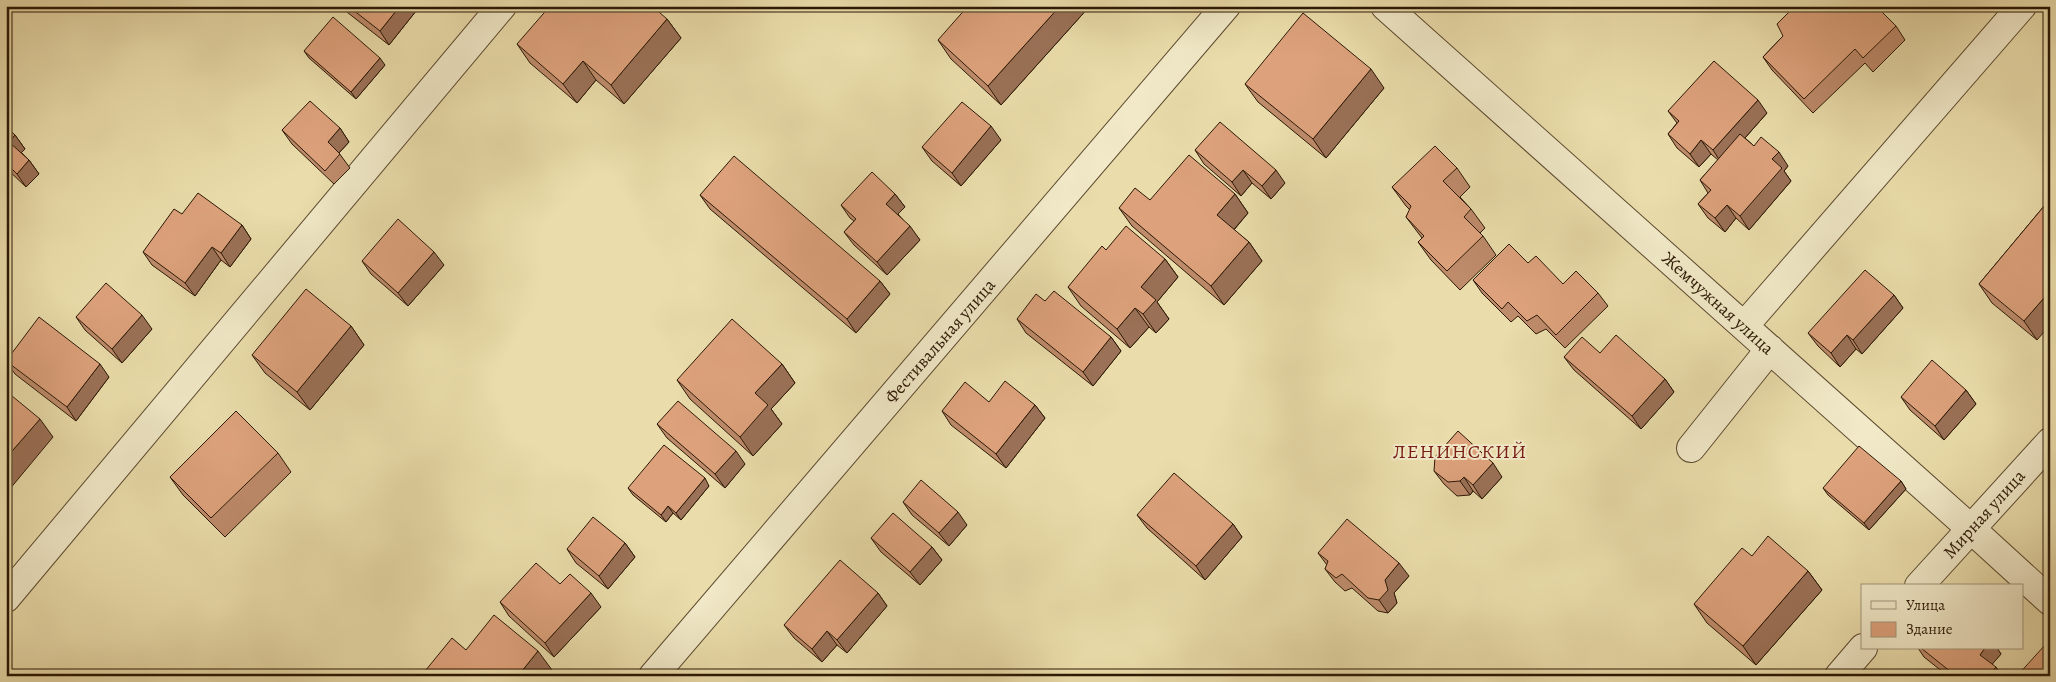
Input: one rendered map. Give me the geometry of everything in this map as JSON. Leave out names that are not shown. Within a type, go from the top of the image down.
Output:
[{"type":"street","points":[[6,598],[502,6]]},
{"type":"street","name":"Фестивальная улица","points":[[653,676],[1226,6]]},
{"type":"street","name":"Жемчужная улица","points":[[1385,6],[2050,601]]},
{"type":"street","points":[[1744,326],[2022,6]]},
{"type":"street","points":[[1691,448],[1770,349]]},
{"type":"street","name":"Мирная улица","points":[[1921,584],[2050,442]]},
{"type":"street","points":[[1838,676],[1861,650]]},
{"type":"building","points":[[348,6],[400,6],[380,31]]},
{"type":"building","points":[[550,6],[652,6],[667,19],[611,85],[583,61],[563,84],[517,44]]},
{"type":"building","points":[[968,6],[1060,6],[988,86],[938,40]]},
{"type":"building","points":[[1795,6],[1876,6],[1896,26],[1863,58],[1855,49],[1804,99],[1763,57],[1783,36],[1777,24]]},
{"type":"building","points":[[1303,13],[1371,69],[1313,139],[1245,84]]},
{"type":"building","points":[[333,17],[380,58],[351,92],[304,51]]},
{"type":"building","points":[[1714,61],[1758,100],[1713,150],[1701,140],[1690,154],[1668,134],[1679,121],[1668,111]]},
{"type":"building","points":[[310,101],[340,128],[328,142],[340,154],[325,171],[282,130]]},
{"type":"building","points":[[962,102],[991,126],[952,173],[922,147]]},
{"type":"building","points":[[1220,122],[1276,170],[1262,186],[1243,170],[1232,182],[1195,150]]},
{"type":"building","points":[[6,127],[15,135],[9,142],[29,160],[17,174],[6,163]]},
{"type":"building","points":[[1740,134],[1754,146],[1761,137],[1779,152],[1772,159],[1782,168],[1740,216],[1727,205],[1715,218],[1698,204],[1711,190],[1700,180]]},
{"type":"building","points":[[1435,146],[1457,168],[1443,181],[1471,209],[1464,217],[1483,236],[1447,271],[1418,242],[1424,236],[1406,217],[1411,206],[1392,187]]},
{"type":"building","points":[[1189,155],[1235,194],[1217,215],[1249,242],[1211,286],[1119,208],[1135,188],[1150,200]]},
{"type":"building","points":[[734,156],[880,281],[847,319],[700,195]]},
{"type":"building","points":[[872,172],[895,194],[886,204],[910,226],[877,262],[844,232],[856,219],[841,205]]},
{"type":"building","points":[[198,193],[242,225],[221,253],[212,247],[185,283],[143,252],[174,209],[182,214]]},
{"type":"building","points":[[2050,199],[2050,291],[2024,321],[1979,284]]},
{"type":"building","points":[[398,219],[434,252],[398,293],[362,261]]},
{"type":"building","points":[[1126,226],[1165,259],[1141,287],[1156,300],[1143,314],[1135,308],[1117,329],[1068,287],[1102,246],[1106,250]]},
{"type":"building","points":[[1509,244],[1528,263],[1536,256],[1563,284],[1576,271],[1598,293],[1556,335],[1537,315],[1527,321],[1508,302],[1502,309],[1473,280]]},
{"type":"building","points":[[1865,270],[1894,295],[1853,340],[1847,335],[1831,353],[1808,333]]},
{"type":"building","points":[[106,283],[142,315],[112,349],[76,317]]},
{"type":"building","points":[[306,289],[351,326],[297,392],[252,355]]},
{"type":"building","points":[[1054,291],[1111,337],[1083,372],[1017,319],[1036,294],[1045,301]]},
{"type":"building","points":[[39,317],[100,364],[67,407],[6,361]]},
{"type":"building","points":[[732,319],[782,364],[755,393],[768,405],[740,437],[677,380]]},
{"type":"building","points":[[1616,335],[1665,379],[1632,416],[1564,357],[1582,337],[1600,353]]},
{"type":"building","points":[[1932,360],[1966,390],[1935,426],[1901,397]]},
{"type":"building","points":[[1005,381],[1035,405],[996,454],[942,411],[965,382],[989,402]]},
{"type":"building","points":[[6,391],[40,419],[6,458]]},
{"type":"building","points":[[678,401],[736,451],[715,474],[657,424]]},
{"type":"building","points":[[236,411],[278,453],[211,518],[170,477]]},
{"type":"building","points":[[1458,431],[1493,463],[1473,485],[1464,477],[1460,481],[1448,482],[1434,471],[1435,457]]},
{"type":"building","points":[[664,445],[705,478],[676,513],[668,506],[661,515],[628,488]]},
{"type":"building","points":[[1859,446],[1901,481],[1864,523],[1823,488]]},
{"type":"building","points":[[1174,473],[1233,524],[1196,566],[1137,515]]},
{"type":"building","points":[[921,480],[958,512],[939,533],[903,502]]},
{"type":"building","points":[[893,513],[932,547],[910,572],[871,538]]},
{"type":"building","points":[[593,517],[625,543],[599,576],[567,549]]},
{"type":"building","points":[[1347,519],[1399,563],[1385,580],[1388,590],[1379,600],[1368,598],[1342,574],[1336,578],[1325,569],[1328,561],[1318,553]]},
{"type":"building","points":[[1768,536],[1808,571],[1743,646],[1694,604],[1742,548],[1752,556]]},
{"type":"building","points":[[840,560],[878,593],[837,640],[827,631],[812,649],[784,625]]},
{"type":"building","points":[[536,563],[560,584],[570,574],[591,593],[545,643],[500,602]]},
{"type":"building","points":[[494,615],[538,651],[518,676],[421,676],[452,638],[466,650]]},
{"type":"building","points":[[2045,645],[2050,649],[2050,675],[2017,676]]},
{"type":"building","points":[[1924,650],[1984,650],[1980,655],[1996,667],[1989,676],[1956,676]]},
{"type":"district","name":"ЛЕНИНСКИЙ","points":[[1460,451]]}]
